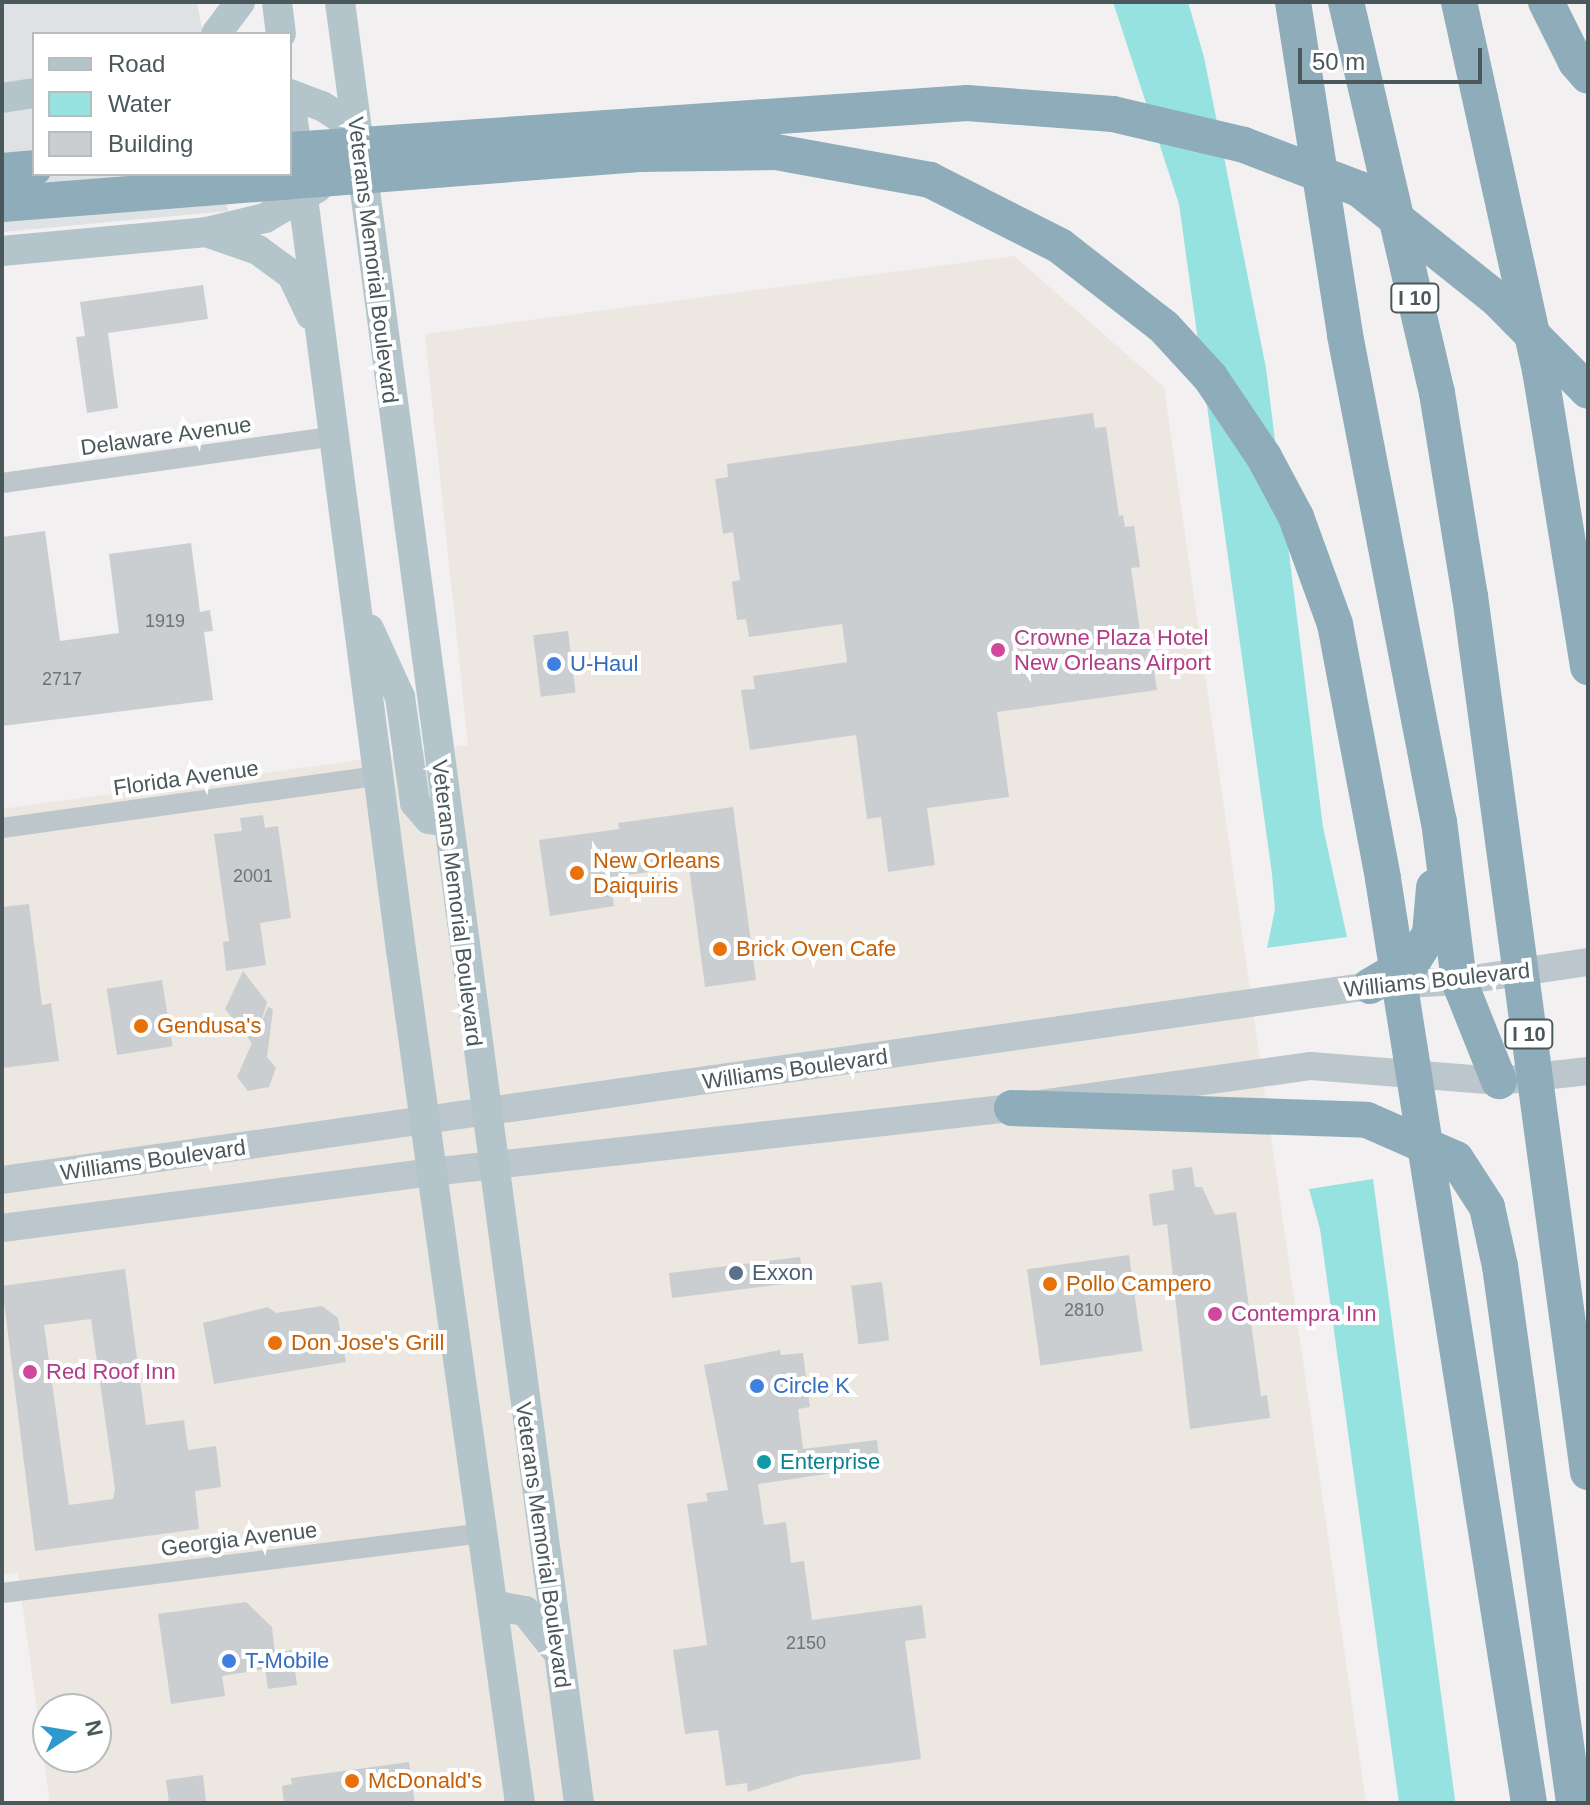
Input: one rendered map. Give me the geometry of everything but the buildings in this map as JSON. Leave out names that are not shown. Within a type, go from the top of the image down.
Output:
[{"type":"highway","points":[[1293,2],[1345,335],[1439,821],[1459,981],[1499,1081]]},
{"type":"highway","name":"I 10","points":[[1346,2],[1437,393],[1470,596],[1588,1472]]},
{"type":"highway","points":[[1459,2],[1537,355],[1575,572],[1588,667]]},
{"type":"highway","points":[[1546,2],[1576,62],[1588,76]]},
{"type":"highway","points":[[292,150],[967,103],[1113,114],[1244,145],[1359,189],[1497,299],[1588,391]]},
{"type":"highway","points":[[2,204],[639,154],[776,152],[930,180],[1060,246],[1164,327],[1210,377],[1264,457],[1296,517],[1335,624],[1383,879],[1529,1803]]},
{"type":"highway","points":[[2,171],[32,168]]},
{"type":"highway","points":[[1370,986],[1413,961],[1430,934],[1439,821]]},
{"type":"highway","points":[[1012,1108],[1367,1120],[1456,1159],[1487,1207],[1500,1266],[1574,1803]]},
{"type":"main road","points":[[218,32],[240,2]]},
{"type":"main road","points":[[277,2],[281,32]]},
{"type":"main road","name":"Veterans Memorial Boulevard","points":[[340,2],[490,1166],[579,1803]]},
{"type":"main road","points":[[2,98],[32,93]]},
{"type":"main road","points":[[2,251],[206,232],[265,218],[304,197],[358,142],[322,106],[292,97]]},
{"type":"main road","points":[[292,110],[337,436],[377,776],[520,1803]]},
{"type":"main road","points":[[206,232],[258,250],[292,275],[324,341]]},
{"type":"main road","points":[[357,602],[400,697],[415,803],[429,819],[446,821]]},
{"type":"main road","name":"Williams Boulevard","points":[[2,1180],[1370,986],[1459,981],[1588,962]]},
{"type":"main road","points":[[2,1228],[431,1172],[1012,1108],[1311,1066],[1499,1081],[1588,1071]]},
{"type":"main road","points":[[493,1605],[525,1611],[558,1651]]},
{"type":"street","name":"Delaware Avenue","points":[[2,483],[337,436]]},
{"type":"street","name":"Florida Avenue","points":[[2,828],[377,776]]},
{"type":"street","name":"Georgia Avenue","points":[[2,1593],[482,1533]]},
{"type":"shaded area","points":[[2,2],[197,2],[203,32],[32,32],[32,176],[223,176],[228,211],[2,232]]},
{"type":"shaded area","points":[[1014,256],[1164,387],[1366,1803],[50,1803],[46,1773],[112,1773],[112,1693],[35,1693],[18,1573],[2,1575],[2,809],[468,745],[425,334]]},
{"type":"water","points":[[1113,2],[1188,2],[1204,57],[1266,368],[1323,827],[1347,937],[1267,948],[1275,909],[1272,874],[1179,204]]},
{"type":"water","points":[[1373,1179],[1456,1803],[1399,1803],[1320,1229],[1309,1189]]},
{"type":"place","name":"Crowne Plaza Hotel New Orleans Airport","points":[[998,650]]},
{"type":"place","name":"U-Haul","points":[[554,664]]},
{"type":"place","name":"New Orleans Daiquiris","points":[[577,873]]},
{"type":"place","name":"Brick Oven Cafe","points":[[720,949]]},
{"type":"place","name":"Gendusa's","points":[[141,1026]]},
{"type":"place","name":"Exxon","points":[[736,1273]]},
{"type":"place","name":"Pollo Campero","points":[[1050,1284]]},
{"type":"place","name":"Contempra Inn","points":[[1215,1314]]},
{"type":"place","name":"Don Jose's Grill","points":[[275,1343]]},
{"type":"place","name":"Red Roof Inn","points":[[30,1372]]},
{"type":"place","name":"Circle K","points":[[757,1386]]},
{"type":"place","name":"Enterprise","points":[[764,1462]]},
{"type":"place","name":"T-Mobile","points":[[229,1661]]},
{"type":"place","name":"McDonald's","points":[[352,1781]]}]
